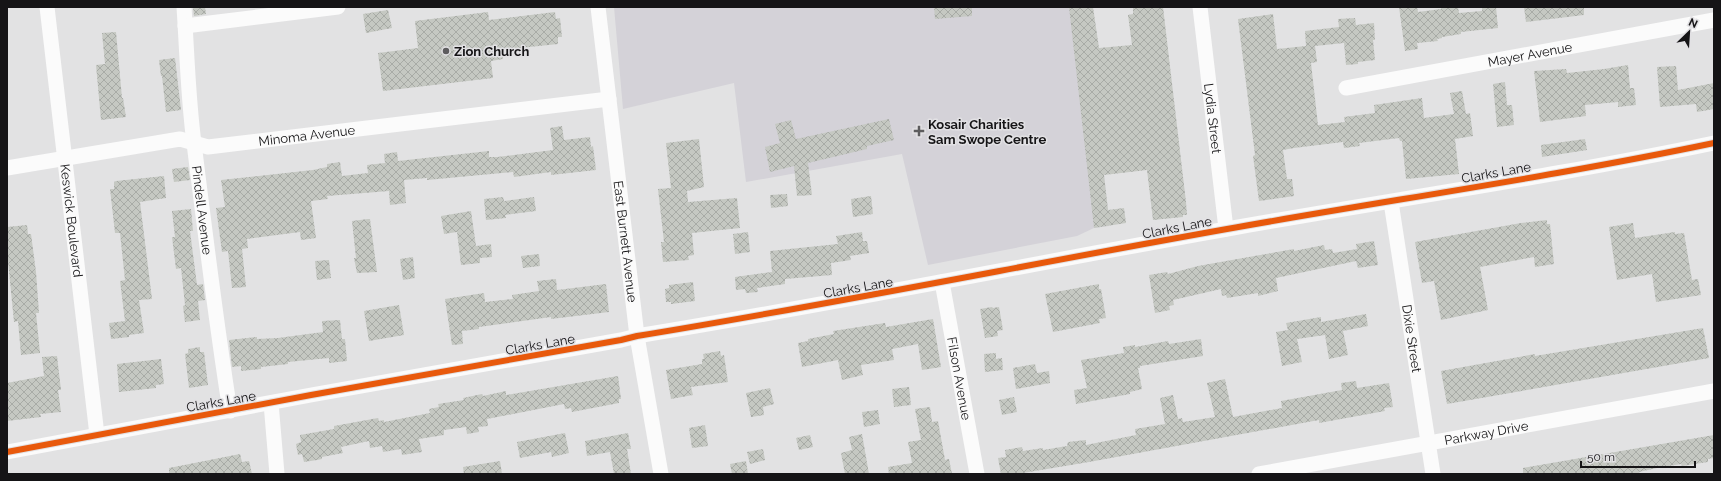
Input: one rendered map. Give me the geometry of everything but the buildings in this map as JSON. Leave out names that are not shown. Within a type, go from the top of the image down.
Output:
[{"type":"street","name":"Keswick Boulevard","points":[[47,7],[97,435]]},
{"type":"street","name":"Pindell Avenue","points":[[184,7],[194,143],[210,263],[215,314],[230,411]]},
{"type":"street","points":[[185,26],[338,7]]},
{"type":"street","name":"East Burnett Avenue","points":[[598,7],[637,336],[662,474]]},
{"type":"street","name":"Lydia Street","points":[[1200,7],[1226,229]]},
{"type":"street","name":"Mayer Avenue","points":[[1346,88],[1714,20]]},
{"type":"street","name":"Minoma Avenue","points":[[7,168],[180,140],[208,147],[609,99]]},
{"type":"street","name":"Clarks Lane","points":[[7,452],[637,336],[770,314],[1226,229],[1601,166],[1714,143]]},
{"type":"street","name":"Dixie Street","points":[[1391,202],[1433,474]]},
{"type":"street","name":"Filson Avenue","points":[[942,282],[977,474]]},
{"type":"street","name":"Parkway Drive","points":[[1259,474],[1714,391]]},
{"type":"street","points":[[271,403],[277,474]]},
{"type":"shaded area","name":"Kosair Charities Sam Swope Centre","points":[[614,7],[1085,7],[1109,226],[1094,228],[1077,236],[928,265],[902,154],[746,182],[734,83],[623,109]]},
{"type":"cycle path","points":[[7,452],[311,395],[637,336],[785,311],[1153,242],[1531,178],[1714,143]]},
{"type":"place","name":"Zion Church","points":[[446,51]]},
{"type":"place","name":"Kosair Charities Sam Swope Centre","points":[[919,131]]}]
